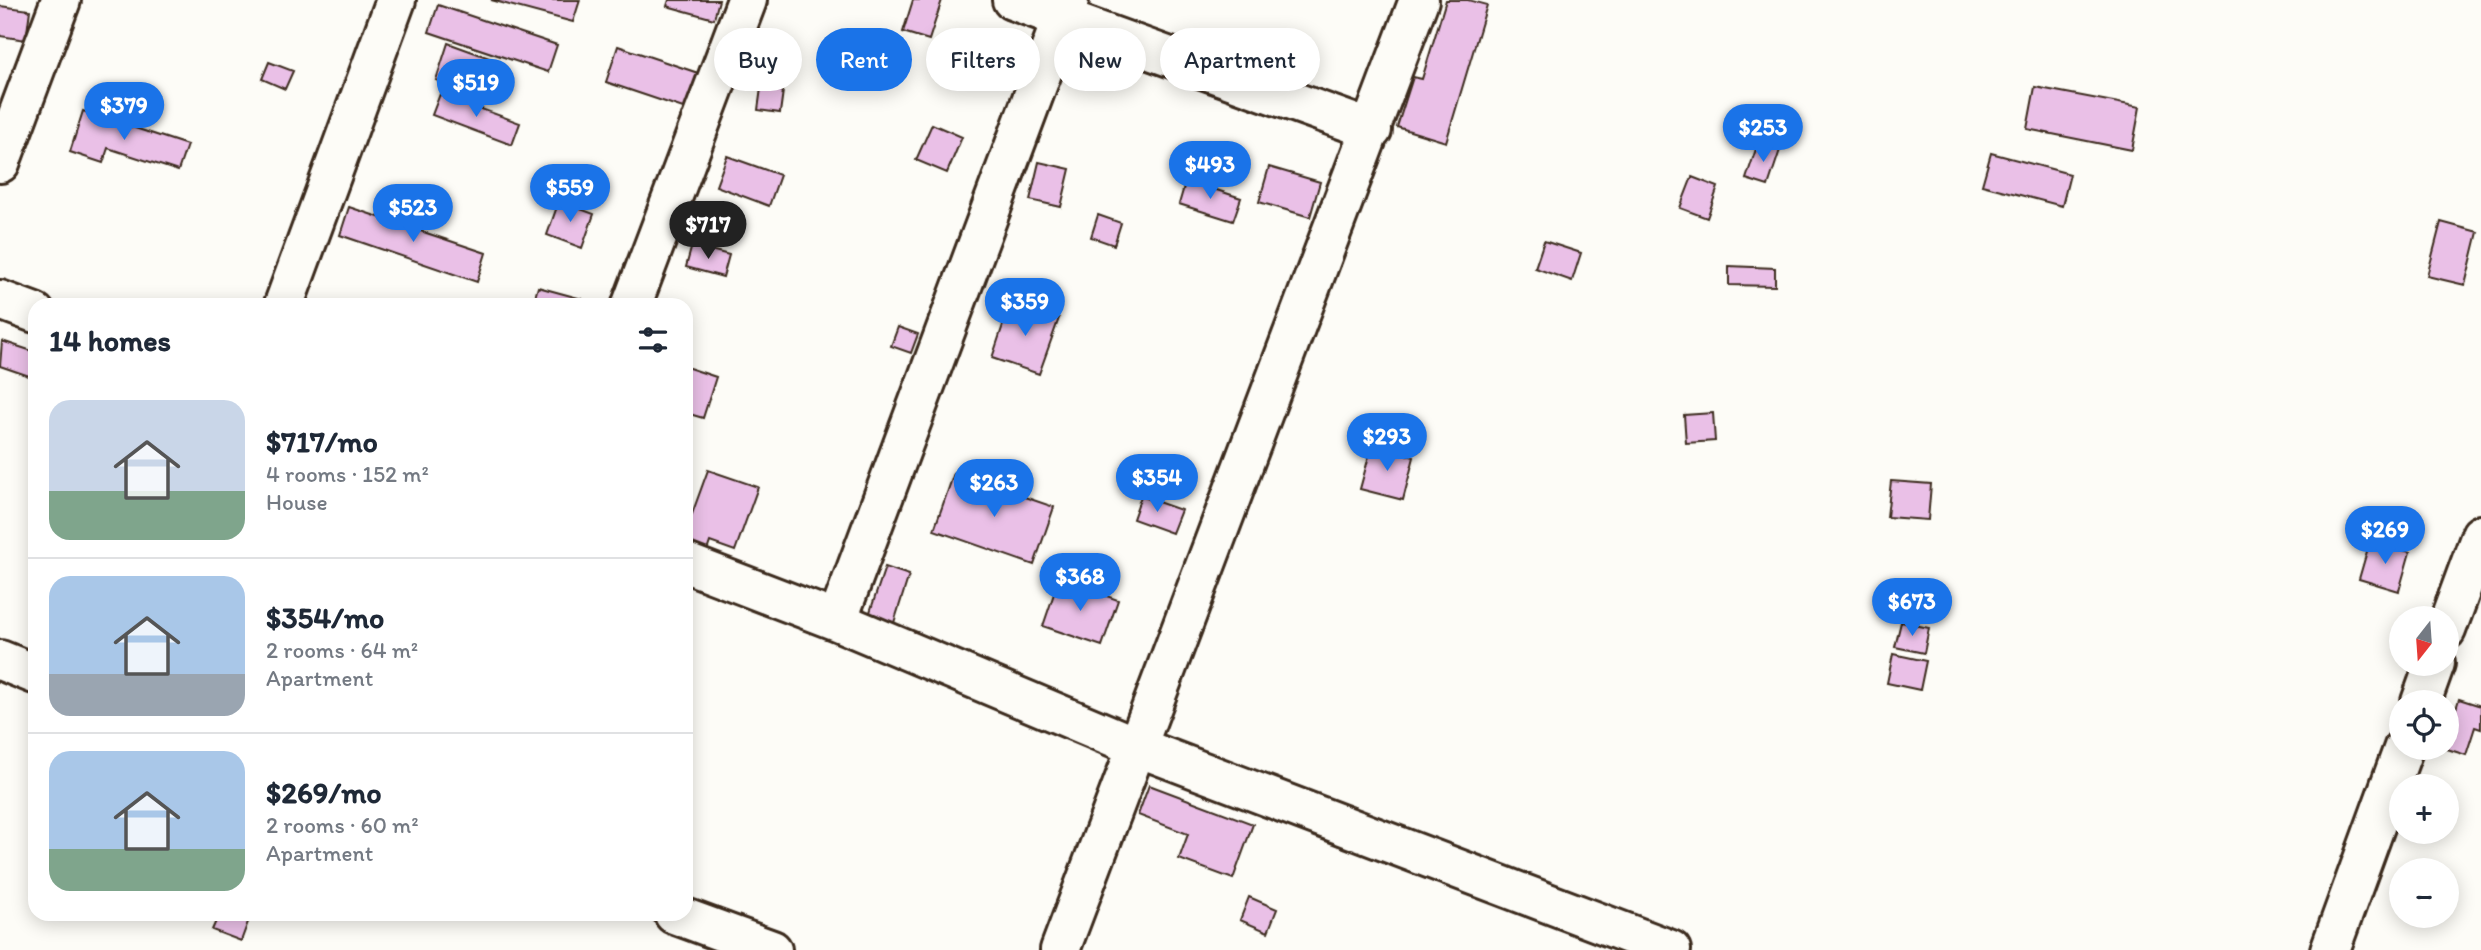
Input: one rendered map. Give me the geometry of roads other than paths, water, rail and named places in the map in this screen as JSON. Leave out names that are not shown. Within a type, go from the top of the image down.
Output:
[{"type":"street","points":[[0,163],[61,0]]},
{"type":"street","points":[[286,298],[396,0]]},
{"type":"street","points":[[634,298],[747,0]]},
{"type":"street","points":[[1012,0],[1065,10],[1372,130]]},
{"type":"street","points":[[1060,950],[1419,0]]},
{"type":"street","points":[[837,621],[1065,10]]},
{"type":"street","points":[[0,300],[28,310]]},
{"type":"street","points":[[2455,606],[2481,535]]},
{"type":"street","points":[[693,566],[837,621],[1135,746],[1671,950]]},
{"type":"street","points":[[0,660],[28,671]]},
{"type":"street","points":[[2330,950],[2399,760]]},
{"type":"street","points":[[693,921],[772,950]]}]
